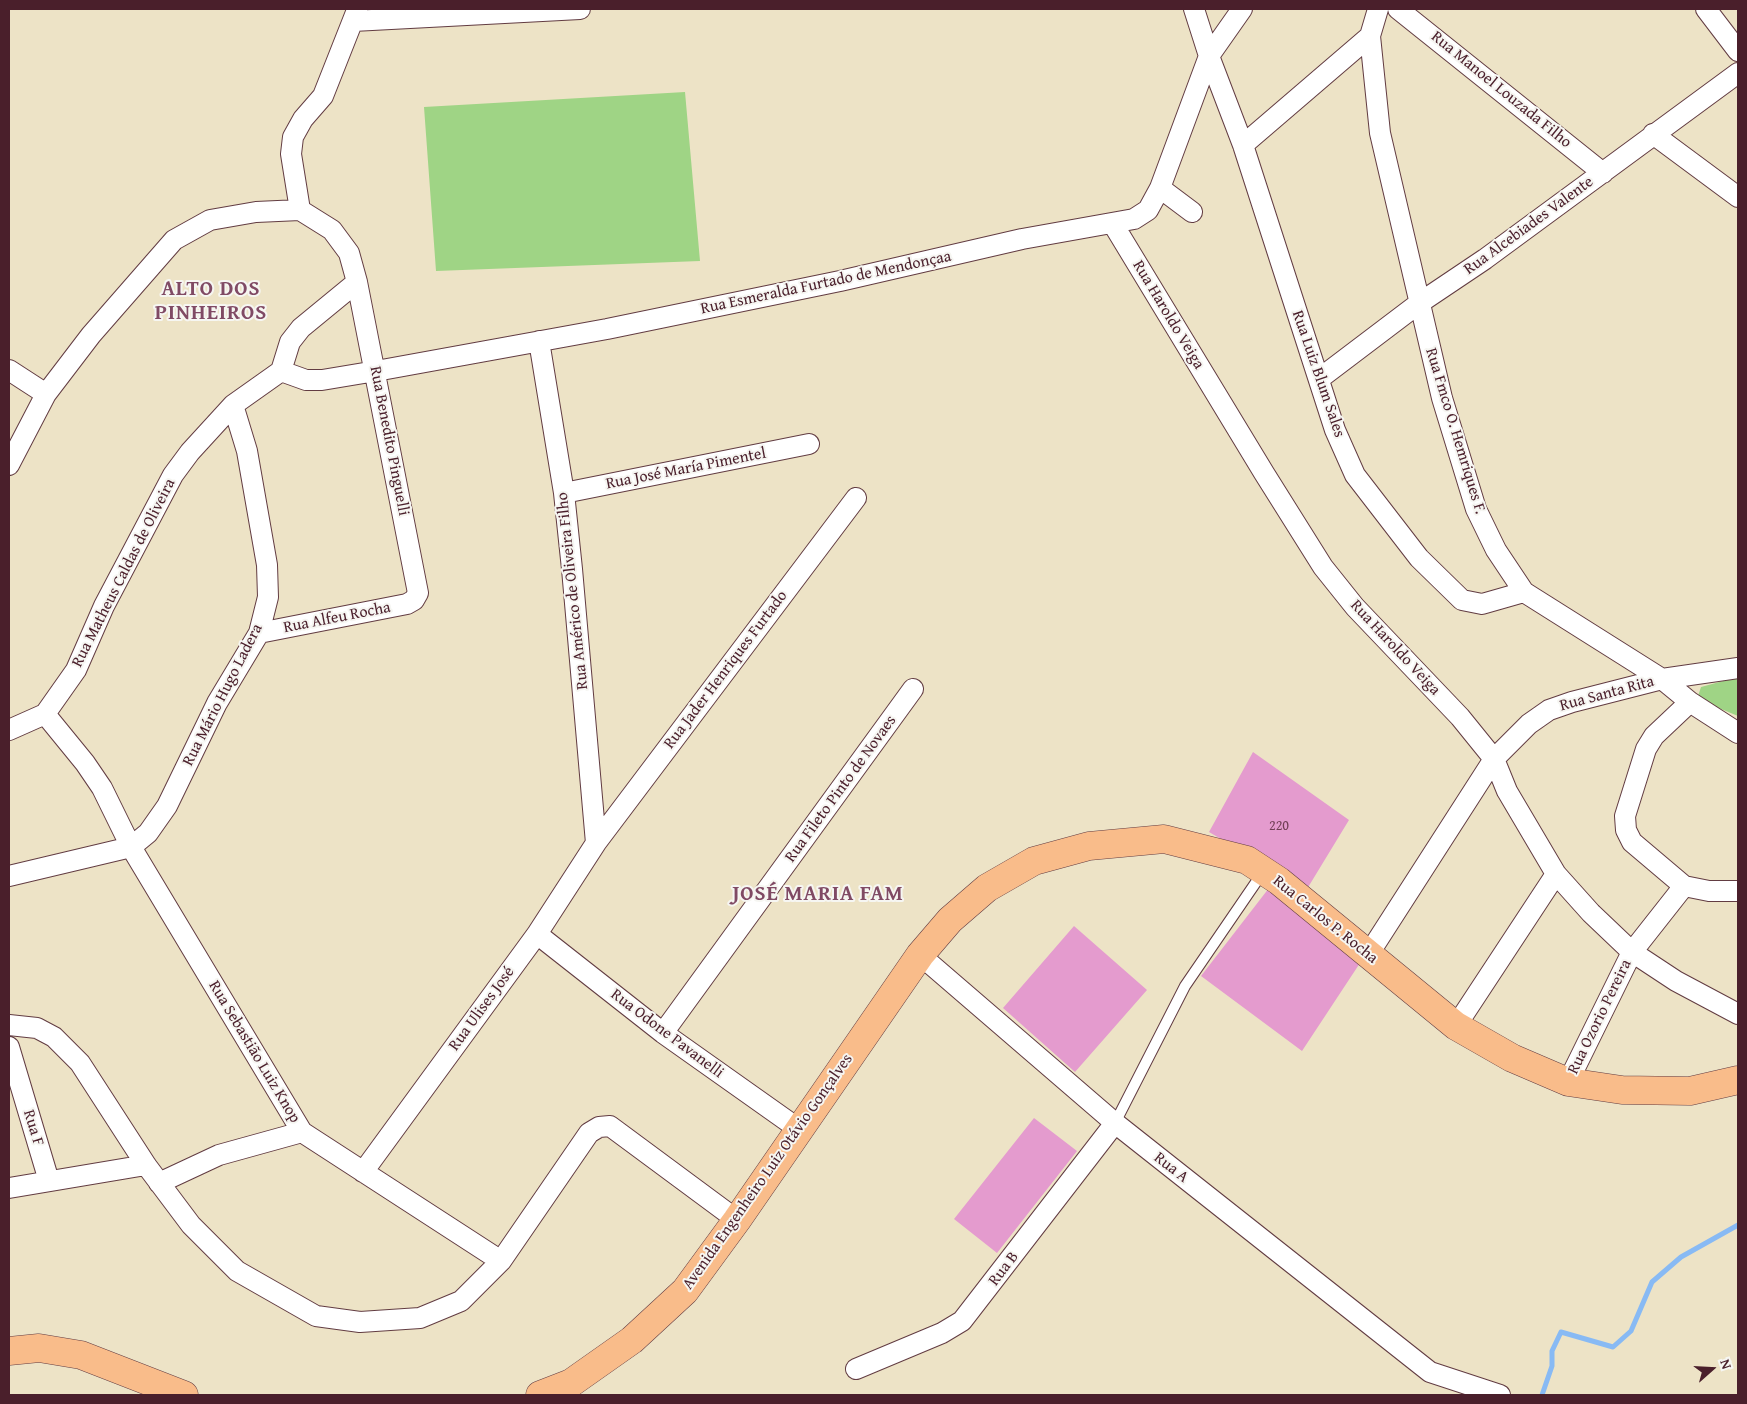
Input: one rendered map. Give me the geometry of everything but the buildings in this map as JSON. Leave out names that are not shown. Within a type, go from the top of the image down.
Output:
[{"type":"main road","name":"Rua Carlos P. Rocha","points":[[920,954],[950,920],[987,888],[1034,861],[1089,846],[1164,839],[1247,860],[1279,881],[1456,1026],[1512,1058],[1568,1082],[1622,1090],[1690,1091],[1738,1080]]},
{"type":"main road","name":"Avenida Engenheiro Luiz Otávio Gonçalves","points":[[540,1395],[571,1383],[632,1340],[685,1291],[800,1130],[920,954]]},
{"type":"main road","points":[[9,1351],[39,1348],[81,1355],[184,1395]]},
{"type":"street","points":[[9,465],[46,394],[92,335],[174,240],[210,220],[256,212],[300,210],[291,154],[293,136],[303,119],[323,96],[355,15],[580,9]]},
{"type":"street","name":"Rua Luiz Blum Sales","points":[[1194,9],[1209,56],[1243,145],[1335,430],[1355,476],[1419,558],[1462,600],[1482,604],[1524,592]]},
{"type":"street","name":"Rua Esmeralda Furtado de Mendonçaa","points":[[281,371],[306,380],[322,380],[376,372],[840,281],[1022,239],[1134,219],[1148,210],[1160,188],[1209,56],[1242,9]]},
{"type":"street","name":"Rua Fmco O. Hemriques F.","points":[[1378,9],[1370,36],[1380,133],[1418,304],[1442,398],[1476,509],[1496,550],[1524,592],[1662,680],[1690,702],[1738,733]]},
{"type":"street","name":"Rua Manoel Louzada Filho","points":[[1398,9],[1603,173]]},
{"type":"street","points":[[1706,9],[1738,51]]},
{"type":"street","points":[[1243,145],[1370,36]]},
{"type":"street","name":"Rua Alcebiades Valente","points":[[1319,379],[1418,304],[1485,260],[1738,73]]},
{"type":"street","points":[[1653,134],[1738,197]]},
{"type":"street","points":[[1160,188],[1192,212]]},
{"type":"street","name":"Rua Benedito Pinguelli","points":[[300,210],[332,230],[350,252],[358,282],[418,592],[414,600]]},
{"type":"street","name":"Rua Haroldo Veiga","points":[[1113,224],[1264,473],[1323,566],[1355,607],[1460,717],[1494,759],[1507,792],[1556,874],[1590,913],[1632,952],[1676,981],[1738,1014]]},
{"type":"street","points":[[281,371],[290,342],[301,328],[358,282]]},
{"type":"street","name":"Rua Américo de Oliveira Filho","points":[[539,341],[564,493],[596,843]]},
{"type":"street","points":[[9,370],[46,394]]},
{"type":"street","name":"Rua Matheus Caldas de Oliveira","points":[[45,714],[76,670],[104,606],[173,475],[190,452],[233,405],[281,371]]},
{"type":"street","name":"Rua Mário Hugo Ladera","points":[[9,876],[131,847],[148,832],[168,806],[217,703],[259,633],[268,597],[268,565],[247,451],[233,405]]},
{"type":"street","name":"Rua José María Pimentel","points":[[564,493],[809,444]]},
{"type":"street","name":"Rua Jader Henriques Furtado","points":[[596,843],[856,498]]},
{"type":"street","name":"Rua Alfeu Rocha","points":[[259,633],[407,604],[414,600]]},
{"type":"street","name":"Rua Santa Rita","points":[[1368,955],[1494,759],[1529,724],[1549,710],[1662,680],[1738,668]]},
{"type":"street","name":"Rua Fileto Pinto de Novaes","points":[[663,1033],[913,689]]},
{"type":"street","points":[[1690,702],[1654,736],[1646,749],[1626,816],[1626,830],[1632,842],[1684,886],[1710,891],[1738,891]]},
{"type":"street","points":[[9,730],[45,714]]},
{"type":"street","name":"Rua Sebastião Luiz Knop","points":[[45,714],[86,763],[102,788],[131,847],[302,1132],[501,1261]]},
{"type":"street","name":"Rua Ulises José","points":[[363,1172],[537,934],[596,843]]},
{"type":"street","points":[[1456,1026],[1556,874]]},
{"type":"street","name":"Rua Ozorio Pereira","points":[[1568,1082],[1632,952],[1684,886]]},
{"type":"street","name":"Rua Odone Pavanelli","points":[[537,934],[663,1033],[800,1130]]},
{"type":"street","name":"Rua A","points":[[920,954],[1115,1123],[1430,1372],[1500,1395]]},
{"type":"street","points":[[9,1025],[37,1028],[54,1037],[80,1063],[146,1165],[191,1225],[237,1271],[316,1316],[360,1322],[420,1318],[461,1301],[501,1261],[590,1133],[599,1127],[610,1126],[737,1220]]},
{"type":"street","name":"Rua F","points":[[9,1046],[49,1181]]},
{"type":"street","name":"Rua B","points":[[856,1369],[942,1333],[962,1321],[1115,1123]]},
{"type":"street","points":[[159,1183],[219,1155],[302,1132]]},
{"type":"street","points":[[9,1188],[146,1165]]},
{"type":"lane","points":[[1115,1123],[1185,986],[1264,871]]},
{"type":"green space","points":[[685,92],[700,261],[436,271],[424,107]]},
{"type":"green space","points":[[1738,677],[1738,716],[1697,699],[1701,687]]},
{"type":"waterway","points":[[1542,1395],[1552,1366],[1552,1351],[1561,1332],[1613,1347],[1631,1331],[1652,1282],[1681,1257],[1738,1225]]},
{"type":"district","name":"ALTO DOS PINHEIROS","points":[[211,302]]},
{"type":"district","name":"JOSÉ MARIA FAM","points":[[818,895]]}]
